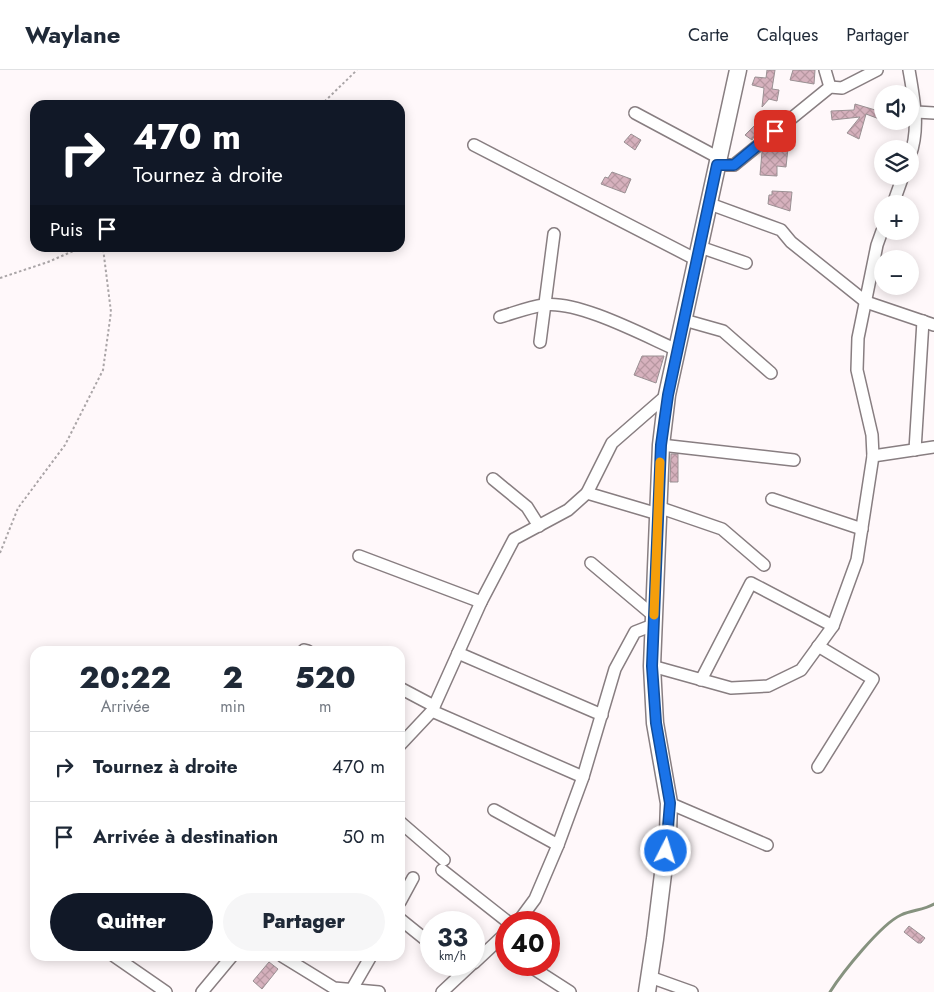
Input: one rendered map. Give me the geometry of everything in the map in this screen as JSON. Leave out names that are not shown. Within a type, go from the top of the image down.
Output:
[{"type":"street","points":[[692,992],[648,985],[668,833],[670,803],[656,723],[652,666],[661,445],[668,395],[738,70]]},
{"type":"street","points":[[825,70],[830,87]]},
{"type":"street","points":[[635,113],[718,162],[734,165],[830,87],[842,88],[877,70]]},
{"type":"street","points":[[909,70],[912,85]]},
{"type":"street","points":[[919,112],[934,113]]},
{"type":"street","points":[[474,145],[699,254],[746,263]]},
{"type":"street","points":[[710,204],[781,230],[791,242],[866,302],[929,323],[915,450]]},
{"type":"street","points":[[540,342],[554,234]]},
{"type":"street","points":[[652,666],[731,688],[768,686],[802,670],[833,626],[857,560],[873,456],[872,435],[857,370],[858,338],[879,240]]},
{"type":"street","points":[[500,317],[545,305],[564,306],[583,310],[678,350]]},
{"type":"street","points":[[684,320],[723,330],[770,373]]},
{"type":"street","points":[[405,740],[433,709],[481,602],[514,539],[568,510],[587,493],[612,443],[668,395]]},
{"type":"street","points":[[661,445],[794,460]]},
{"type":"street","points":[[873,456],[934,447]]},
{"type":"street","points":[[493,479],[528,507],[539,526]]},
{"type":"street","points":[[587,493],[658,510],[722,529],[764,565]]},
{"type":"street","points":[[772,499],[862,529]]},
{"type":"street","points":[[359,556],[481,602]]},
{"type":"street","points":[[591,563],[653,620]]},
{"type":"street","points":[[701,680],[751,583],[833,626]]},
{"type":"street","points":[[526,911],[535,899],[558,845],[583,777],[615,669],[635,632],[653,620]]},
{"type":"street","points":[[818,646],[873,679],[818,767]]},
{"type":"street","points":[[458,653],[602,715]]},
{"type":"street","points":[[405,691],[433,709],[583,777]]},
{"type":"street","points":[[670,803],[767,845]]},
{"type":"street","points":[[494,810],[558,845]]},
{"type":"street","points":[[405,827],[443,865],[495,911]]},
{"type":"street","points":[[405,893],[413,878]]},
{"type":"street","points":[[405,923],[420,935]]},
{"type":"street","points":[[485,951],[495,942]]},
{"type":"street","points":[[121,961],[166,992]]},
{"type":"street","points":[[202,992],[228,961]]},
{"type":"street","points":[[289,961],[332,990],[352,989],[379,992]]},
{"type":"street","points":[[352,989],[367,961]]},
{"type":"street","points":[[442,992],[457,976]]},
{"type":"street","points":[[545,976],[570,992]]},
{"type":"path","points":[[327,100],[357,70]]},
{"type":"path","points":[[0,278],[48,262],[71,252]]},
{"type":"path","points":[[0,553],[18,508],[65,445],[103,370],[111,312],[104,252]]},
{"type":"building","points":[[767,70],[775,70],[772,89],[779,90],[777,101],[769,99],[762,107],[764,88],[752,85],[755,77],[766,78]]},
{"type":"building","points":[[793,70],[815,70],[814,84],[790,80]]},
{"type":"building","points":[[855,104],[874,110],[874,117],[866,114],[859,139],[847,133],[860,117],[832,120],[831,111],[854,110]]},
{"type":"building","points":[[763,117],[766,119],[752,140],[745,135]]},
{"type":"building","points":[[790,129],[786,167],[777,166],[777,176],[760,175],[762,152],[772,144],[778,146],[784,134]]},
{"type":"building","points":[[631,134],[641,140],[635,150],[624,142]]},
{"type":"building","points":[[612,172],[631,179],[625,193],[601,184],[605,177],[608,178]]},
{"type":"building","points":[[772,191],[792,192],[790,211],[768,204],[769,195],[772,195]]},
{"type":"building","points":[[642,356],[664,356],[656,383],[634,375]]},
{"type":"building","points":[[671,454],[678,454],[678,482],[670,482]]},
{"type":"building","points":[[909,926],[925,938],[921,943],[918,943],[904,932]]},
{"type":"building","points":[[269,962],[278,969],[262,989],[253,981]]},
{"type":"waterway","points":[[830,992],[852,962],[883,928],[901,915],[934,904]]},
{"type":"slow traffic","points":[[654,615],[660,462]]},
{"type":"route","points":[[666,851],[670,803],[656,723],[652,666],[661,445],[668,395],[717,165],[734,165],[775,131]]}]
